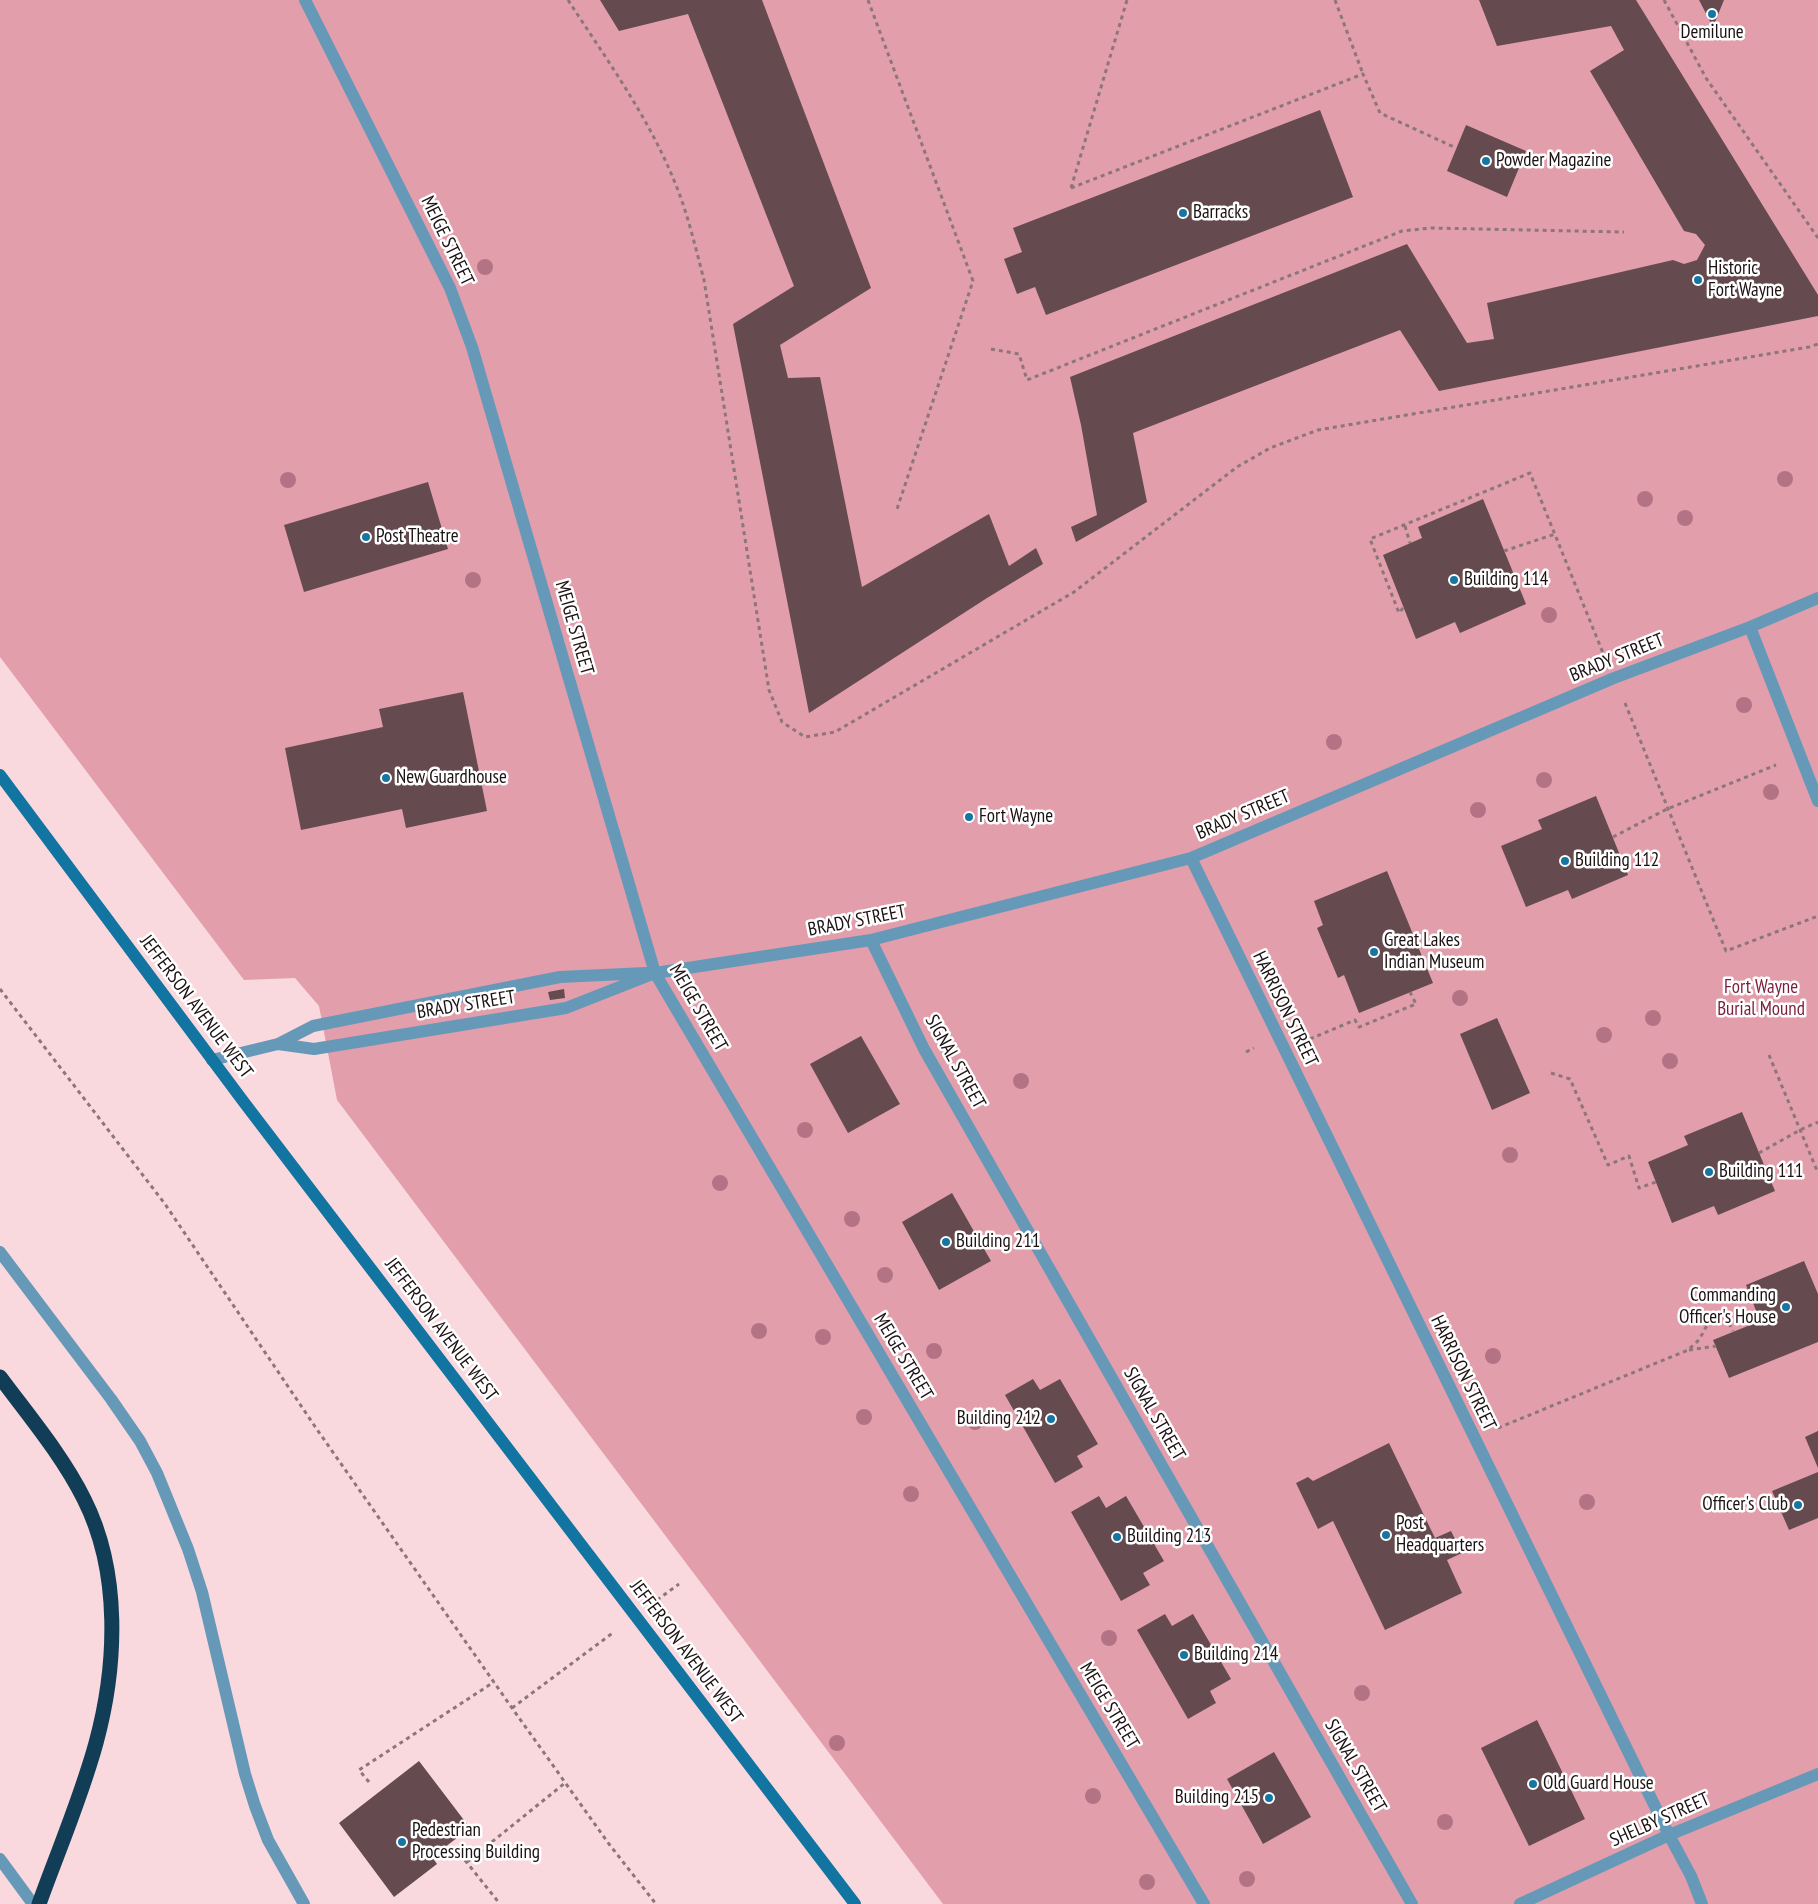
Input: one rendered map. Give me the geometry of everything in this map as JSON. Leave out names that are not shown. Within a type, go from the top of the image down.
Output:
[{"type":"highway","points":[[0,1377],[46,1438],[70,1473],[84,1499],[101,1544],[108,1573],[110,1598],[110,1657],[103,1713],[89,1767],[39,1904]]},
{"type":"main road","name":"JEFFERSON AVENUE WEST","points":[[0,775],[212,1060],[855,1904]]},
{"type":"street","name":"MEIGE STREET","points":[[305,0],[450,288],[472,347],[655,973],[1204,1904]]},
{"type":"street","name":"BRADY STREET","points":[[212,1060],[278,1044],[313,1026],[560,977],[655,973],[871,940],[1191,858],[1614,678],[1750,627],[1818,598]]},
{"type":"street","points":[[1750,627],[1818,802]]},
{"type":"street","name":"HARRISON STREET","points":[[1191,858],[1473,1438],[1691,1876],[1702,1904]]},
{"type":"street","name":"SIGNAL STREET","points":[[871,940],[924,1048],[1412,1904]]},
{"type":"street","name":"BRADY STREET","points":[[278,1044],[314,1048],[566,1008],[655,973]]},
{"type":"street","points":[[0,1252],[111,1399],[140,1441],[157,1472],[188,1549],[202,1592],[245,1774],[255,1806],[268,1840],[304,1904]]},
{"type":"street","name":"SHELBY STREET","points":[[1520,1904],[1669,1835],[1818,1774]]},
{"type":"street","points":[[0,1859],[33,1904]]},
{"type":"path","points":[[568,0],[650,130],[673,178],[691,229],[704,280],[769,690],[782,722],[806,737],[835,732],[1074,592],[1237,467],[1270,448],[1318,430],[1810,347],[1818,344]]},
{"type":"path","points":[[868,0],[973,281],[896,512]]},
{"type":"path","points":[[1127,0],[1071,188],[1364,74]]},
{"type":"path","points":[[1335,0],[1380,113],[1456,148]]},
{"type":"path","points":[[1664,0],[1706,78],[1818,238]]},
{"type":"path","points":[[991,349],[1019,354],[1027,380],[1402,231],[1431,228],[1624,232]]},
{"type":"path","points":[[1403,608],[1399,613],[1370,540],[1530,473],[1603,653]]},
{"type":"path","points":[[1405,526],[1410,543]]},
{"type":"path","points":[[1504,551],[1555,534]]},
{"type":"path","points":[[1625,702],[1726,951],[1818,916]]},
{"type":"path","points":[[1613,837],[1668,809],[1800,755]]},
{"type":"path","points":[[0,989],[165,1204],[316,1428],[512,1708],[609,1844],[656,1904]]},
{"type":"path","points":[[1310,1039],[1355,1020],[1359,1027],[1416,1004],[1410,992]]},
{"type":"path","points":[[1246,1052],[1255,1048]]},
{"type":"path","points":[[1769,1055],[1818,1173]]},
{"type":"path","points":[[1551,1073],[1570,1079],[1608,1165],[1629,1156],[1639,1188],[1656,1182]]},
{"type":"path","points":[[1758,1153],[1818,1122]]},
{"type":"path","points":[[1688,1350],[1699,1340],[1705,1326],[1714,1319],[1726,1318],[1734,1331]]},
{"type":"path","points":[[1473,1438],[1688,1350],[1716,1346]]},
{"type":"path","points":[[512,1708],[593,1648]]},
{"type":"path","points":[[369,1782],[359,1770],[494,1682]]},
{"type":"path","points":[[467,1862],[565,1783]]},
{"type":"path","points":[[460,1854],[500,1904]]},
{"type":"green space","name":"Fort Wayne","points":[[0,0],[1818,0],[1818,1904],[943,1904],[337,1100],[319,1006],[295,978],[244,980],[0,657]]},
{"type":"building","points":[[600,0],[762,0],[871,288],[780,345],[788,378],[820,377],[862,587],[989,514],[1009,566],[1036,548],[1043,564],[809,713],[733,324],[794,286],[688,14],[619,31]]},
{"type":"building","name":"Historic Fort Wayne","points":[[1479,0],[1636,0],[1818,295],[1818,316],[1439,391],[1400,330],[1133,433],[1147,502],[1076,542],[1071,527],[1097,515],[1081,425],[1070,377],[1407,244],[1467,343],[1494,339],[1487,303],[1673,260],[1684,264],[1697,260],[1705,245],[1696,234],[1684,231],[1590,71],[1624,50],[1611,26],[1497,46]]},
{"type":"building","name":"Demilune","points":[[1699,0],[1724,0],[1713,27]]},
{"type":"building","name":"Barracks","points":[[1320,110],[1353,197],[1046,315],[1035,287],[1017,294],[1004,259],[1022,252],[1013,228]]},
{"type":"building","name":"Powder Magazine","points":[[1466,125],[1526,151],[1507,197],[1447,171]]},
{"type":"building","name":"Post Theatre","points":[[428,482],[448,549],[304,592],[284,525]]},
{"type":"building","name":"Building 114","points":[[1483,499],[1526,604],[1460,633],[1455,622],[1416,639],[1383,555],[1422,538],[1418,527]]},
{"type":"building","name":"New Guardhouse","points":[[463,692],[487,811],[406,828],[402,809],[301,830],[285,748],[383,727],[379,709]]},
{"type":"building","name":"Building 112","points":[[1596,796],[1628,875],[1572,899],[1568,890],[1526,907],[1501,846],[1542,829],[1538,820]]},
{"type":"building","name":"Great Lakes Indian Museum","points":[[1387,871],[1433,983],[1359,1013],[1344,975],[1338,978],[1317,928],[1323,925],[1314,901]]},
{"type":"building","points":[[564,989],[565,998],[550,1000],[548,992]]},
{"type":"building","points":[[1497,1018],[1530,1093],[1492,1110],[1460,1034]]},
{"type":"building","points":[[861,1036],[900,1104],[848,1133],[810,1064]]},
{"type":"building","name":"Building 111","points":[[1742,1112],[1775,1191],[1718,1215],[1714,1206],[1672,1223],[1648,1162],[1688,1145],[1684,1136]]},
{"type":"building","name":"Building 211","points":[[952,1193],[991,1261],[939,1290],[902,1222]]},
{"type":"building","name":"Commanding Officer's House","points":[[1804,1261],[1818,1294],[1818,1342],[1729,1378],[1713,1340],[1760,1321],[1746,1285]]},
{"type":"building","name":"Building 212","points":[[1033,1379],[1040,1390],[1060,1379],[1098,1444],[1077,1456],[1083,1467],[1055,1483],[1005,1395]]},
{"type":"building","name":"Officer's Club","points":[[1818,1431],[1818,1468],[1805,1437]]},
{"type":"building","name":"Post Headquarters","points":[[1389,1443],[1435,1538],[1451,1531],[1462,1553],[1447,1560],[1462,1593],[1385,1630],[1333,1521],[1318,1529],[1296,1483],[1308,1477],[1313,1481]]},
{"type":"building","name":"Officer's Club","points":[[1818,1472],[1818,1518],[1789,1530],[1772,1491]]},
{"type":"building","name":"Building 213","points":[[1099,1496],[1106,1508],[1126,1496],[1164,1561],[1143,1573],[1150,1585],[1121,1601],[1071,1512]]},
{"type":"building","name":"Building 214","points":[[1165,1614],[1172,1626],[1193,1614],[1231,1679],[1210,1691],[1216,1703],[1188,1719],[1137,1630]]},
{"type":"building","name":"Old Guard House","points":[[1537,1720],[1585,1819],[1529,1846],[1481,1748]]},
{"type":"building","name":"Building 215","points":[[1274,1752],[1311,1817],[1263,1844],[1227,1779]]},
{"type":"building","name":"Pedestrian Processing Building","points":[[419,1761],[470,1828],[432,1857],[437,1864],[394,1897],[339,1823]]},
{"type":"place","name":"Demilune","points":[[1712,14]]},
{"type":"place","name":"Powder Magazine","points":[[1486,161]]},
{"type":"place","name":"Barracks","points":[[1183,213]]},
{"type":"place","name":"Historic Fort Wayne","points":[[1698,280]]},
{"type":"place","name":"Post Theatre","points":[[366,537]]},
{"type":"place","name":"Building 114","points":[[1454,580]]},
{"type":"place","name":"New Guardhouse","points":[[386,778]]},
{"type":"place","name":"Fort Wayne","points":[[969,817]]},
{"type":"place","name":"Building 112","points":[[1565,861]]},
{"type":"place","name":"Great Lakes Indian Museum","points":[[1374,952]]},
{"type":"place","name":"Building 111","points":[[1709,1172]]},
{"type":"place","name":"Building 211","points":[[946,1242]]},
{"type":"place","name":"Commanding Officer's House","points":[[1786,1307]]},
{"type":"place","name":"Building 212","points":[[1051,1419]]},
{"type":"place","name":"Officer's Club","points":[[1798,1505]]},
{"type":"place","name":"Post Headquarters","points":[[1386,1535]]},
{"type":"place","name":"Building 213","points":[[1117,1537]]},
{"type":"place","name":"Building 214","points":[[1184,1655]]},
{"type":"place","name":"Old Guard House","points":[[1533,1784]]},
{"type":"place","name":"Building 215","points":[[1269,1798]]},
{"type":"place","name":"Pedestrian Processing Building","points":[[402,1842]]},
{"type":"park label","name":"Fort Wayne Burial Mound","points":[[1761,999]]}]
